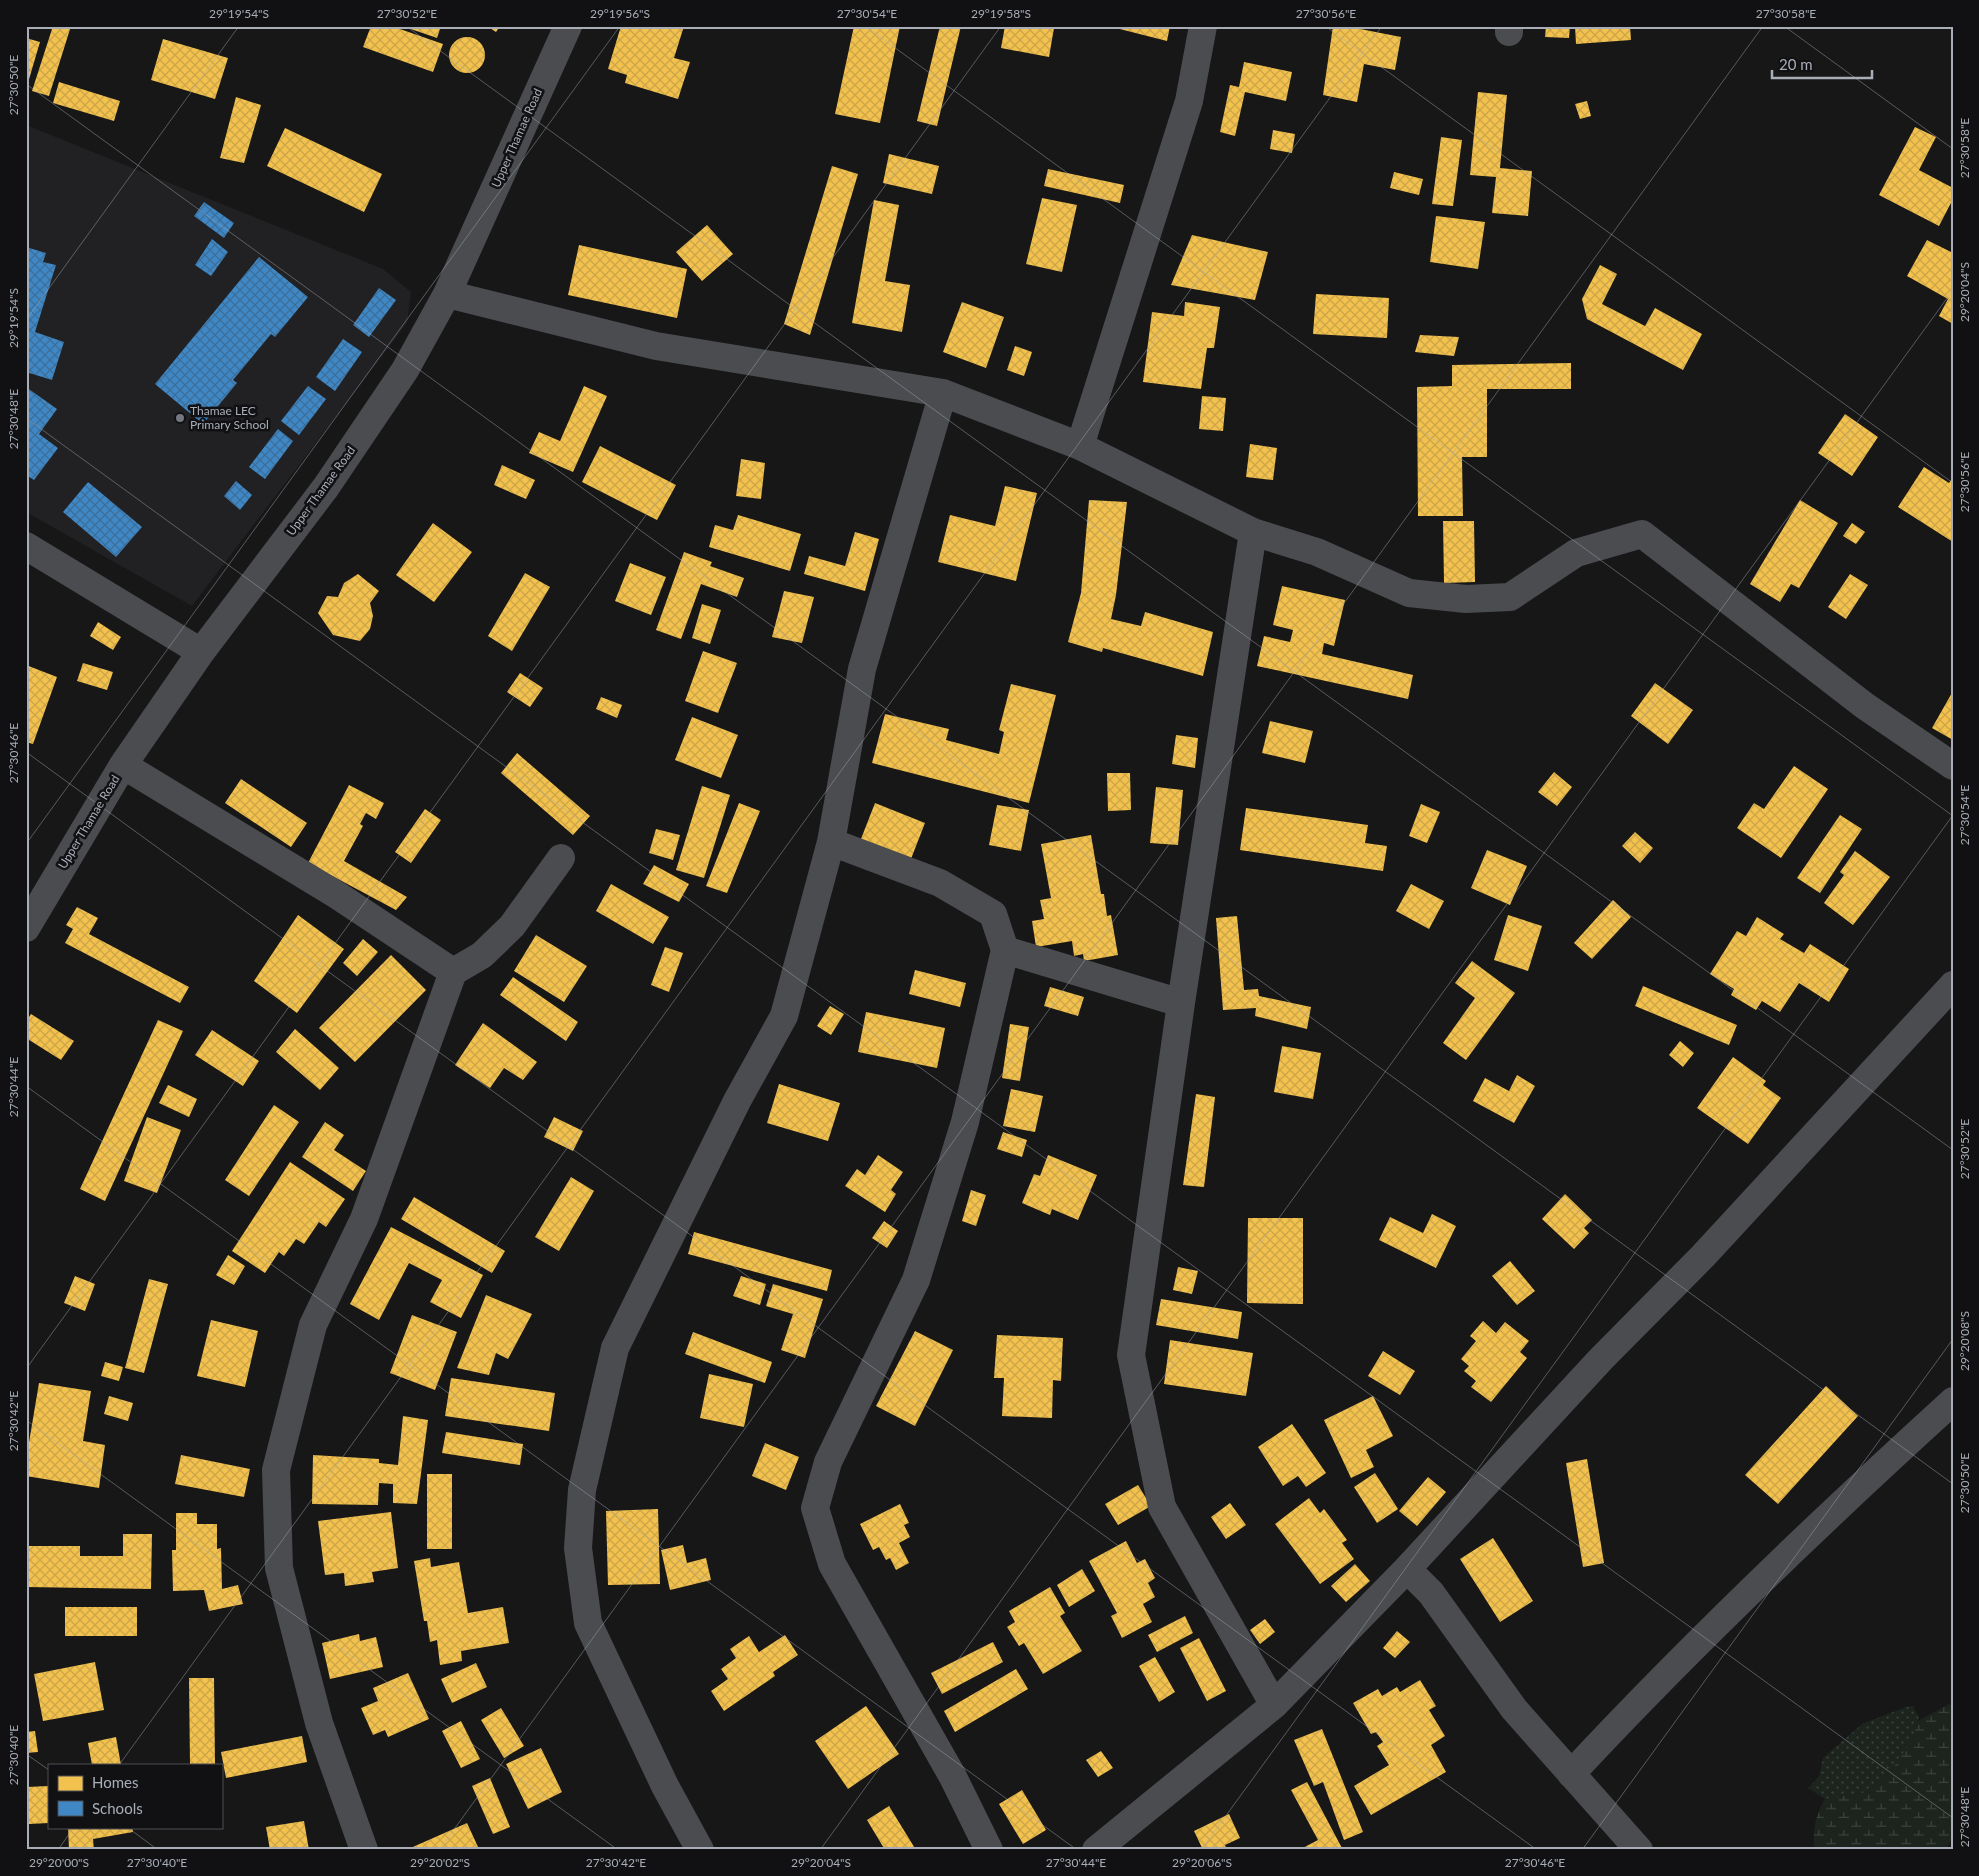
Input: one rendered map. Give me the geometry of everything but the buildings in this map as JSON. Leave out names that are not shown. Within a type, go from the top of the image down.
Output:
[{"type":"street","name":"Upper Thamae Road","points":[[26,928],[123,765],[201,652],[331,479],[406,370],[447,294],[568,26]]},
{"type":"street","points":[[1080,446],[1189,101],[1203,26]]},
{"type":"street","points":[[447,294],[656,346],[943,393],[1080,446],[1253,532],[1317,552],[1409,593],[1466,599],[1510,597],[1576,554],[1642,534],[1865,706],[1953,766]]},
{"type":"street","points":[[700,1850],[665,1786],[588,1624],[578,1548],[582,1490],[615,1348],[736,1101],[784,1016],[831,842],[862,669],[943,393]]},
{"type":"street","points":[[1253,532],[1181,1003],[1131,1355],[1162,1507],[1274,1705]]},
{"type":"street","points":[[26,546],[201,652]]},
{"type":"street","points":[[123,765],[337,895],[453,972]]},
{"type":"street","points":[[831,842],[940,883],[993,914],[1005,950],[966,1122],[916,1280],[828,1462],[815,1508],[832,1564],[953,1777],[990,1850]]},
{"type":"street","points":[[364,1850],[319,1723],[279,1568],[276,1470],[313,1325],[364,1219],[453,972],[482,955],[512,926],[561,858]]},
{"type":"street","points":[[1005,950],[1181,1003]]},
{"type":"street","points":[[1096,1850],[1274,1705],[1407,1569],[1601,1359],[1703,1256],[1953,985]]},
{"type":"street","points":[[1571,1774],[1653,1686],[1853,1492],[1953,1401]]},
{"type":"street","points":[[1407,1569],[1431,1593],[1514,1709],[1639,1850]]},
{"type":"shaded area","name":"Thamae LEC Primary School","points":[[26,125],[383,269],[411,292],[407,323],[192,606],[26,512]]},
{"type":"green space","points":[[1949,1704],[1953,1706],[1953,1838],[1945,1850],[1814,1850],[1815,1823],[1825,1799],[1868,1792],[1892,1769],[1911,1742],[1918,1721]]},
{"type":"green space","points":[[1913,1706],[1919,1718],[1911,1742],[1892,1769],[1868,1792],[1825,1799],[1808,1788],[1819,1777],[1823,1758],[1862,1724]]},
{"type":"place","name":"Thamae LEC Primary School","points":[[180,418]]}]
